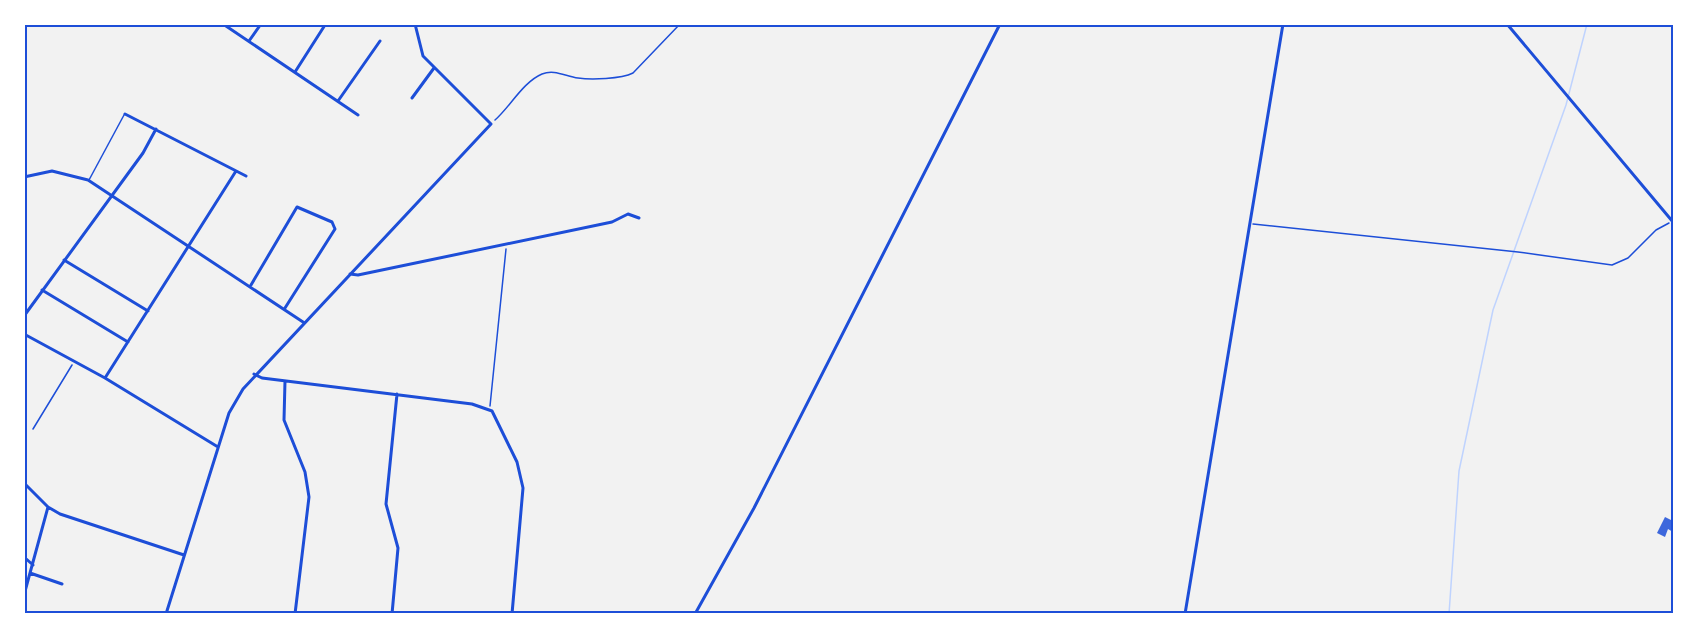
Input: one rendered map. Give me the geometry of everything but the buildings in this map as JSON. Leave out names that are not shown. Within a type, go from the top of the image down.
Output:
[{"type":"street","points":[[223,24],[358,115]]},
{"type":"street","points":[[249,41],[261,24]]},
{"type":"street","points":[[165,614],[229,414],[254,374],[491,124],[423,56],[415,24]]},
{"type":"street","points":[[695,614],[749,518],[1000,24]]},
{"type":"street","points":[[1185,614],[1283,24]]},
{"type":"street","points":[[1507,24],[1672,222]]},
{"type":"street","points":[[295,72],[325,25]]},
{"type":"street","points":[[338,100],[380,41]]},
{"type":"street","points":[[412,98],[434,68]]},
{"type":"street","points":[[125,114],[246,176]]},
{"type":"street","points":[[24,316],[143,153],[156,129]]},
{"type":"street","points":[[24,177],[52,171],[89,180],[303,322]]},
{"type":"street","points":[[105,378],[236,171]]},
{"type":"street","points":[[250,285],[297,207],[332,222],[336,227],[285,308]]},
{"type":"street","points":[[350,274],[358,275],[612,222],[628,214],[639,218]]},
{"type":"street","points":[[64,260],[148,311]]},
{"type":"street","points":[[42,290],[128,342]]},
{"type":"street","points":[[24,334],[105,378],[218,447]]},
{"type":"street","points":[[254,374],[259,378],[472,404],[490,410],[498,419],[517,462],[523,488],[512,614]]},
{"type":"street","points":[[285,381],[284,420],[304,472],[309,497],[295,614]]},
{"type":"street","points":[[392,614],[398,548],[386,504],[397,394]]},
{"type":"street","points":[[24,483],[48,507],[60,514],[184,555]]},
{"type":"street","points":[[24,595],[48,507]]},
{"type":"street","points":[[24,557],[33,565]]},
{"type":"street","points":[[30,573],[62,584]]},
{"type":"lane","points":[[89,180],[125,114]]},
{"type":"path","points":[[491,124],[531,82],[543,74],[558,72],[580,79],[614,78],[633,73],[680,24]]},
{"type":"path","points":[[1249,224],[1518,252],[1612,265],[1628,258],[1656,230],[1672,222]]},
{"type":"path","points":[[490,410],[506,250],[504,244]]},
{"type":"path","points":[[33,429],[74,362]]},
{"type":"waterway","points":[[1449,614],[1459,471],[1493,310],[1566,105],[1587,24]]}]
